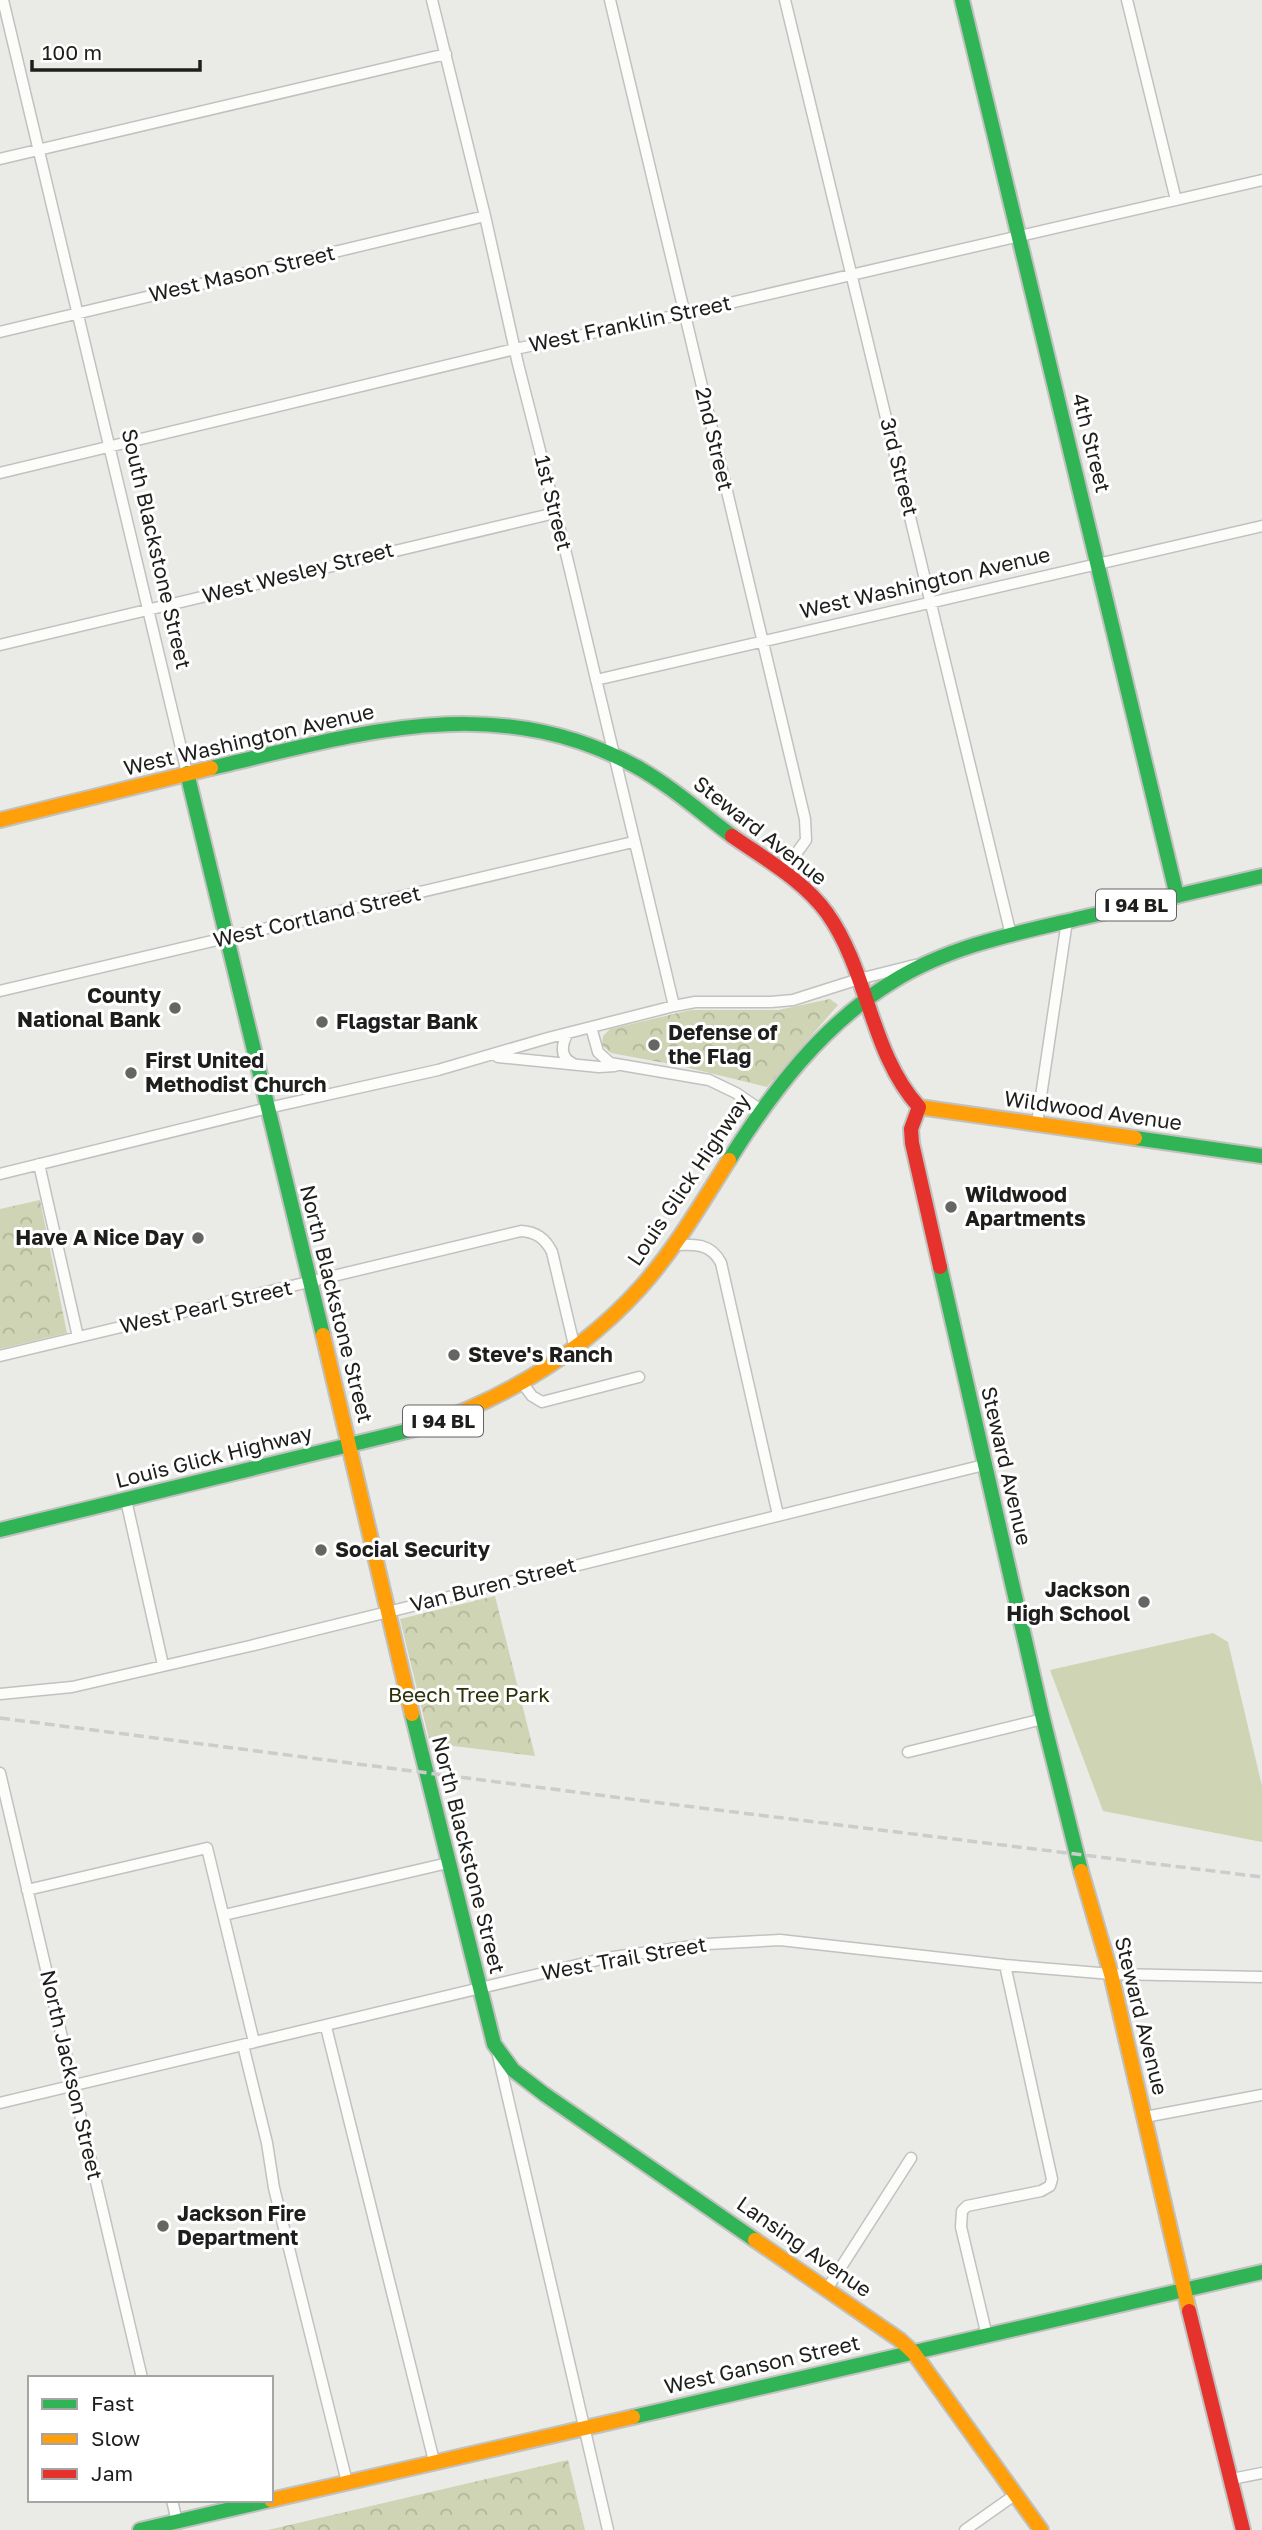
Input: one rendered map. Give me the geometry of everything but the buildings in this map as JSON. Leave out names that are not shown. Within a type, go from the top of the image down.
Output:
[{"type":"main road","name":"4th Street","points":[[962,0],[1177,896]]},
{"type":"main road","name":"West Washington Avenue","points":[[0,820],[187,773],[424,724],[464,722],[510,726]]},
{"type":"main road","name":"Steward Avenue","points":[[510,726],[568,738],[614,755],[665,784],[808,892],[827,912],[841,936],[900,1083],[919,1107],[911,1129],[912,1143],[984,1465],[1074,1847],[1111,1974],[1184,2290],[1244,2530]]},
{"type":"main road","name":"South Blackstone Street","points":[[187,773],[268,1108]]},
{"type":"main road","name":"I 94 BL","points":[[1011,936],[1262,876]]},
{"type":"main road","name":"Louis Glick Highway","points":[[0,1530],[349,1447],[439,1422],[484,1404],[523,1384],[575,1349],[603,1326],[636,1292],[674,1245],[761,1110],[821,1042],[867,999],[893,981],[928,963],[963,949],[1011,936]]},
{"type":"main road","name":"Wildwood Avenue","points":[[919,1107],[1262,1156]]},
{"type":"main road","name":"North Blackstone Street","points":[[268,1108],[448,1863],[496,2047]]},
{"type":"main road","name":"Lansing Avenue","points":[[496,2047],[513,2070],[544,2094],[891,2333],[913,2352],[1041,2530]]},
{"type":"main road","name":"West Ganson Street","points":[[273,2499],[1262,2272]]},
{"type":"main road","name":"West Ganson Street","points":[[140,2530],[262,2502]]},
{"type":"street","name":"South Blackstone Street","points":[[3,0],[187,773]]},
{"type":"street","name":"1st Street","points":[[432,0],[674,1006]]},
{"type":"street","name":"2nd Street","points":[[610,0],[807,828],[803,845],[783,872]]},
{"type":"street","name":"3rd Street","points":[[785,0],[1011,936]]},
{"type":"street","points":[[1127,0],[1176,200]]},
{"type":"street","points":[[0,159],[446,54]]},
{"type":"street","name":"West Franklin Street","points":[[0,473],[515,349],[684,313],[1262,180]]},
{"type":"street","name":"West Mason Street","points":[[0,332],[485,216]]},
{"type":"street","name":"West Wesley Street","points":[[0,645],[555,513]]},
{"type":"street","name":"West Washington Avenue","points":[[596,680],[1262,526]]},
{"type":"street","name":"West Cortland Street","points":[[0,991],[633,842]]},
{"type":"street","points":[[1037,1124],[1067,921]]},
{"type":"street","points":[[0,1174],[486,1057],[674,1006],[695,1002],[783,1002],[859,979],[928,963]]},
{"type":"street","points":[[591,1027],[598,1052],[610,1063],[709,1080],[736,1093],[761,1110]]},
{"type":"street","points":[[568,1033],[563,1051],[566,1060],[575,1065]]},
{"type":"street","points":[[486,1057],[514,1057],[598,1067],[619,1066]]},
{"type":"street","points":[[39,1164],[78,1337]]},
{"type":"street","name":"West Pearl Street","points":[[0,1356],[512,1233],[531,1232],[545,1240],[552,1251],[575,1349]]},
{"type":"street","points":[[674,1245],[704,1246],[712,1251],[721,1263],[778,1515]]},
{"type":"street","points":[[523,1384],[532,1396],[542,1402],[639,1377]]},
{"type":"street","name":"Van Buren Street","points":[[0,1694],[72,1687],[984,1465]]},
{"type":"street","points":[[126,1500],[163,1665]]},
{"type":"street","points":[[908,1752],[1043,1719]]},
{"type":"street","name":"North Jackson Street","points":[[0,1773],[142,2376]]},
{"type":"street","points":[[27,1890],[207,1848],[224,1915],[274,2188],[347,2482]]},
{"type":"street","points":[[224,1915],[448,1863]]},
{"type":"street","name":"West Trail Street","points":[[0,2103],[606,1958],[707,1944],[780,1940],[1111,1974],[1262,1977]]},
{"type":"street","points":[[987,2336],[961,2227],[962,2211],[967,2206],[1041,2191],[1050,2186],[1052,2179],[1005,1965]]},
{"type":"street","points":[[326,2026],[434,2461]]},
{"type":"street","name":"North Blackstone Street","points":[[496,2047],[608,2530]]},
{"type":"street","points":[[1145,2117],[1262,2095]]},
{"type":"street","points":[[827,2289],[911,2158]]},
{"type":"street","points":[[1231,2479],[1262,2473]]},
{"type":"street","points":[[965,2530],[1016,2494]]},
{"type":"street","points":[[172,2502],[177,2522]]},
{"type":"green space","points":[[830,999],[838,1005],[767,1087],[681,1066],[611,1053],[602,1045],[603,1036],[610,1029],[691,1010],[778,1010]]},
{"type":"green space","points":[[40,1200],[67,1333],[0,1349],[0,1209]]},
{"type":"green space","name":"Beech Tree Park","points":[[495,1596],[535,1756],[430,1743],[400,1619]]},
{"type":"green space","points":[[1213,1633],[1228,1642],[1262,1786],[1262,1842],[1103,1811],[1050,1670]]},
{"type":"green space","points":[[568,2460],[585,2530],[268,2530]]},
{"type":"railway","points":[[0,1718],[1262,1877]]},
{"type":"traffic: fast","points":[[962,0],[1177,896]]},
{"type":"traffic: fast","points":[[211,768],[373,732],[479,724],[531,729],[584,743],[637,767],[674,791],[732,836]]},
{"type":"traffic: fast","points":[[187,773],[323,1335]]},
{"type":"traffic: fast","points":[[729,1160],[762,1110],[821,1040],[867,999],[914,970],[960,950],[1008,935],[1262,876]]},
{"type":"traffic: fast","points":[[1135,1138],[1262,1156]]},
{"type":"traffic: fast","points":[[940,1267],[1043,1719],[1081,1871]]},
{"type":"traffic: fast","points":[[0,1530],[419,1428]]},
{"type":"traffic: fast","points":[[412,1714],[494,2044],[513,2070],[544,2094],[755,2240]]},
{"type":"traffic: fast","points":[[633,2417],[1262,2272]]},
{"type":"traffic: fast","points":[[140,2530],[261,2502]]},
{"type":"traffic: slow","points":[[0,820],[211,768]]},
{"type":"traffic: slow","points":[[919,1107],[1135,1138]]},
{"type":"traffic: slow","points":[[419,1428],[511,1388],[539,1372],[593,1333],[641,1287],[665,1257],[729,1160]]},
{"type":"traffic: slow","points":[[323,1335],[412,1714]]},
{"type":"traffic: slow","points":[[1081,1871],[1111,1974],[1189,2311]]},
{"type":"traffic: slow","points":[[755,2240],[900,2340],[913,2352],[1041,2530]]},
{"type":"traffic: slow","points":[[273,2500],[633,2417]]},
{"type":"traffic: jam","points":[[732,836],[795,880],[827,913],[852,961],[890,1062],[919,1107]]},
{"type":"traffic: jam","points":[[919,1107],[911,1129],[912,1143],[940,1267]]},
{"type":"traffic: jam","points":[[1189,2311],[1243,2530]]},
{"type":"place","name":"County National Bank","points":[[175,1008]]},
{"type":"place","name":"Flagstar Bank","points":[[322,1022]]},
{"type":"place","name":"Defense of the Flag","points":[[654,1045]]},
{"type":"place","name":"First United Methodist Church","points":[[131,1073]]},
{"type":"place","name":"Wildwood Apartments","points":[[951,1207]]},
{"type":"place","name":"Have A Nice Day","points":[[198,1238]]},
{"type":"place","name":"Steve's Ranch","points":[[454,1355]]},
{"type":"place","name":"Social Security","points":[[321,1550]]},
{"type":"place","name":"Jackson High School","points":[[1144,1602]]},
{"type":"place","name":"Jackson Fire Department","points":[[163,2226]]}]
